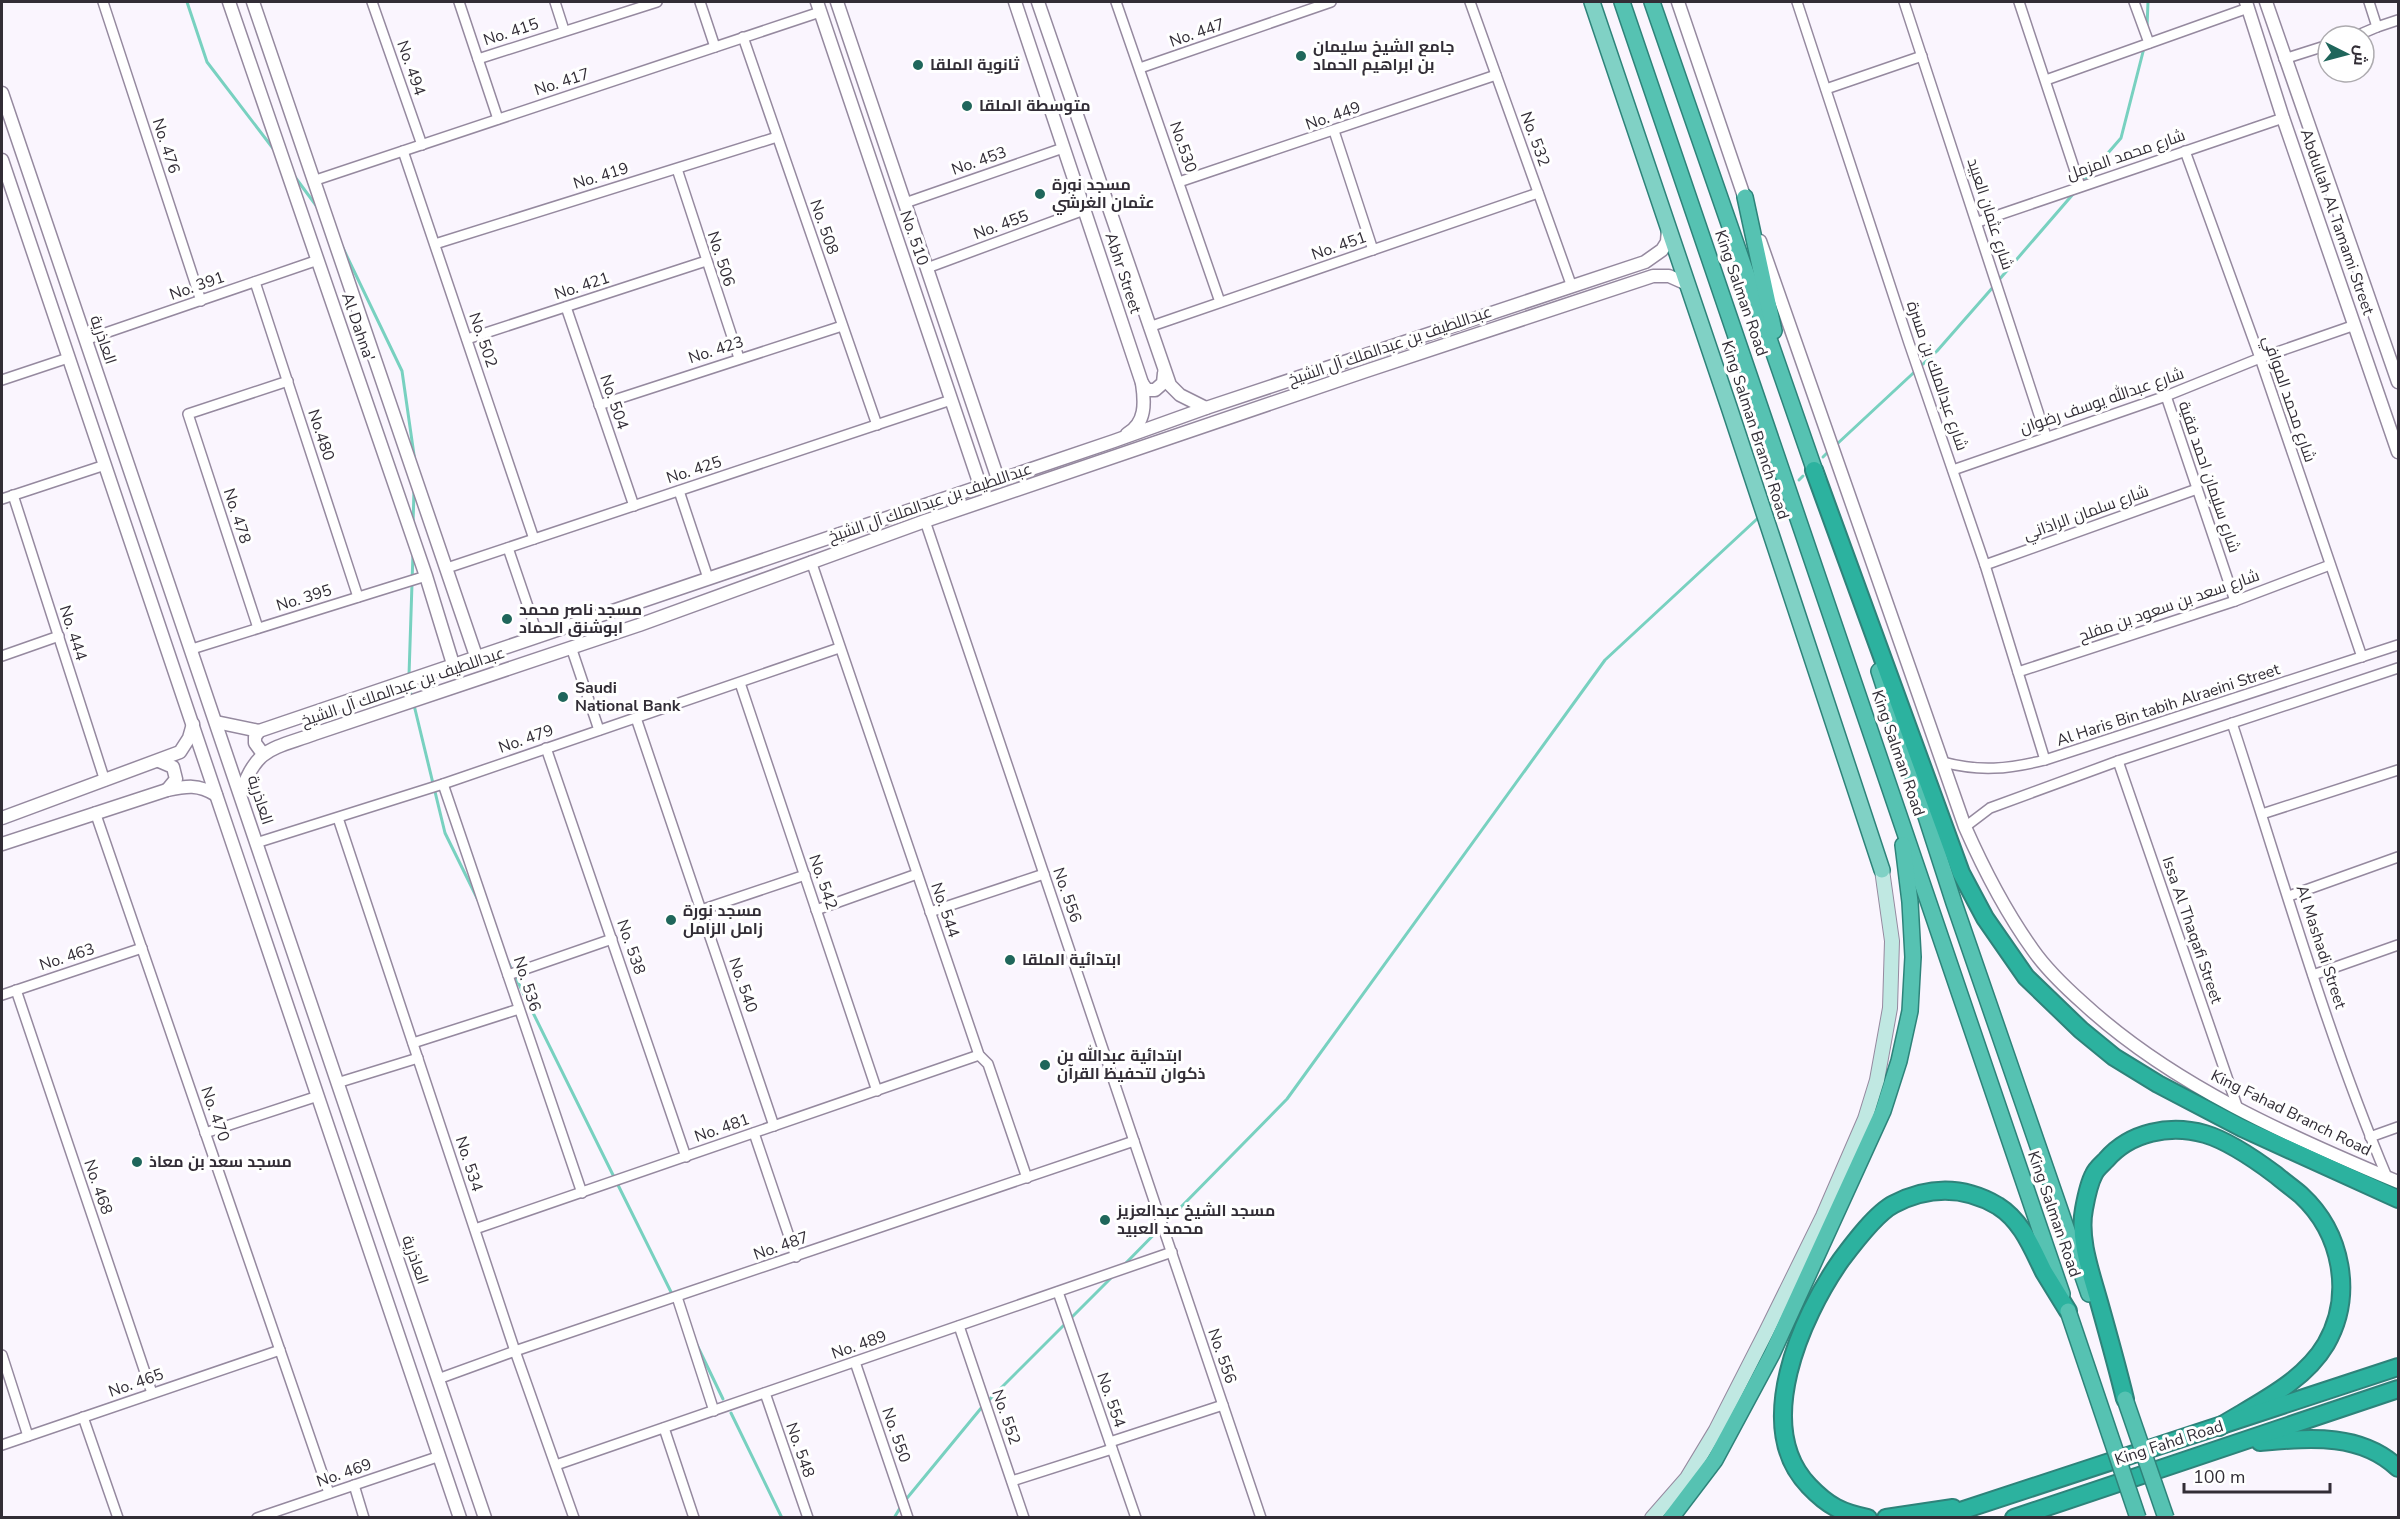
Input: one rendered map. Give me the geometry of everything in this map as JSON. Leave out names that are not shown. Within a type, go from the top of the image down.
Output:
[{"type":"highway","name":"King Salman Road","points":[[1622,2],[2138,1518]]},
{"type":"highway","name":"King Salman Road","points":[[1652,2],[1814,470],[1954,903],[2166,1518]]},
{"type":"highway","points":[[1745,197],[1789,401]]},
{"type":"highway","points":[[1814,470],[1961,873],[1985,918],[2026,977],[2080,1030],[2114,1057],[2158,1084],[2242,1128],[2398,1199]]},
{"type":"highway","points":[[1671,1518],[1715,1460],[1772,1354],[1879,1121],[1899,1061],[1910,1011],[1913,957],[1910,902],[1898,809]]},
{"type":"highway","points":[[2125,1399],[2084,1244],[2083,1210],[2094,1173],[2110,1155],[2128,1141],[2151,1132],[2178,1130],[2206,1134],[2254,1159],[2301,1196],[2323,1221],[2334,1245],[2342,1280],[2341,1301],[2335,1324],[2325,1345],[2311,1364],[2294,1379],[2219,1427]]},
{"type":"highway","points":[[1868,1518],[1846,1514],[1822,1500],[1799,1476],[1785,1442],[1784,1403],[1792,1357],[1811,1309],[1825,1283],[1856,1239],[1892,1205],[1924,1191],[1950,1189],[1974,1195],[1999,1207],[2019,1225],[2068,1311]]},
{"type":"highway","name":"King Fahd Road","points":[[1939,1518],[2398,1367]]},
{"type":"highway","name":"King Fahd Road","points":[[2014,1518],[2398,1389]]},
{"type":"highway","points":[[2232,1444],[2306,1438],[2334,1439],[2369,1449],[2398,1468]]},
{"type":"highway","points":[[1886,1518],[1926,1510],[1972,1506]]},
{"type":"main road","name":"King Salman Branch Road","points":[[1592,2],[1882,870]]},
{"type":"main road","points":[[1652,1518],[1687,1478],[1716,1430],[1818,1226],[1865,1119],[1877,1080],[1890,1008],[1892,941],[1882,870]]},
{"type":"street","name":"No. 476","points":[[103,2],[201,300]]},
{"type":"street","name":"Al Dahna'","points":[[229,2],[426,576],[453,664]]},
{"type":"street","name":"Al Dahna'","points":[[253,2],[476,656]]},
{"type":"street","name":"No. 494","points":[[372,2],[422,145]]},
{"type":"street","points":[[459,2],[498,119]]},
{"type":"street","points":[[555,2],[564,30]]},
{"type":"street","name":"No. 415","points":[[478,59],[657,2]]},
{"type":"street","points":[[700,2],[715,47]]},
{"type":"street","name":"Abhr Street","points":[[1015,2],[1142,383],[1145,408],[1136,429],[1114,441]]},
{"type":"street","name":"Abhr Street","points":[[1038,2],[1170,385],[1180,395],[1206,408]]},
{"type":"street","name":"No.530","points":[[1116,2],[1220,303]]},
{"type":"street","points":[[1295,2],[1299,12]]},
{"type":"street","name":"No. 447","points":[[1140,68],[1331,2]]},
{"type":"street","name":"No. 532","points":[[1470,2],[1572,287]]},
{"type":"street","points":[[1678,2],[1965,826],[1990,808],[2118,760],[2398,668]]},
{"type":"street","name":"شارع عبدالملك بن مسرة","points":[[1797,2],[1985,565],[2045,760]]},
{"type":"street","name":"شارع عثمان العبيد","points":[[1904,2],[1978,222],[2046,436]]},
{"type":"street","points":[[2019,2],[2080,186]]},
{"type":"street","points":[[2134,2],[2149,43]]},
{"type":"street","name":"Abdullah Al Tamami Street","points":[[2266,2],[2284,59],[2395,364],[2398,379]]},
{"type":"street","points":[[2369,2],[2377,27],[2398,20]]},
{"type":"street","points":[[819,8],[838,3]]},
{"type":"street","name":"No. 510","points":[[838,3],[998,479]]},
{"type":"street","points":[[2046,80],[2247,5]]},
{"type":"street","name":"Abdullah Al Tamami Street","points":[[2247,5],[2283,118],[2398,452]]},
{"type":"street","name":"No. 417","points":[[312,177],[422,145],[743,38],[819,8]]},
{"type":"street","name":"No. 510","points":[[819,8],[980,485]]},
{"type":"street","name":"No. 508","points":[[743,38],[877,425]]},
{"type":"street","points":[[2284,59],[2316,49]]},
{"type":"street","points":[[1826,89],[1922,56]]},
{"type":"street","name":"No. 449","points":[[1179,182],[1496,75]]},
{"type":"street","name":"العاذرية","points":[[2,93],[485,1518]]},
{"type":"street","name":"شارع محمد المزمل","points":[[1978,222],[2283,118]]},
{"type":"street","points":[[1334,131],[1373,249]]},
{"type":"street","name":"No. 419","points":[[435,244],[777,137]]},
{"type":"street","name":"No. 453","points":[[905,203],[1063,148]]},
{"type":"street","name":"No. 502","points":[[403,151],[534,539]]},
{"type":"street","name":"شارع محمد الموافي","points":[[2185,151],[2260,358],[2362,657]]},
{"type":"street","points":[[2,160],[460,1518]]},
{"type":"street","name":"No. 506","points":[[677,169],[739,358]]},
{"type":"street","points":[[290,180],[312,177]]},
{"type":"street","name":"No. 451","points":[[1149,327],[1538,193]]},
{"type":"street","name":"No. 455","points":[[927,268],[1084,210]]},
{"type":"street","points":[[22,221],[43,215]]},
{"type":"street","points":[[1668,227],[1667,242],[1662,250],[1645,262],[1654,270],[1653,276],[1669,276],[1687,284]]},
{"type":"street","name":"No. 391","points":[[85,340],[318,260]]},
{"type":"street","name":"No. 421","points":[[467,339],[706,261]]},
{"type":"street","name":"عبداللطيف بن عبدالملك آل الشيخ","points":[[259,731],[1206,408],[1645,262]]},
{"type":"street","name":"عبداللطيف بن عبدالملك آل الشيخ","points":[[263,754],[314,734],[639,625],[926,521],[1374,368],[1653,276]]},
{"type":"street","name":"No.480","points":[[255,282],[358,597]]},
{"type":"street","name":"No. 504","points":[[566,307],[634,506]]},
{"type":"street","name":"شارع عبدالله يوسف رضوان","points":[[1953,470],[2166,396],[2260,358],[2355,325]]},
{"type":"street","name":"No. 423","points":[[599,405],[842,326]]},
{"type":"street","points":[[2,380],[68,358]]},
{"type":"street","points":[[1142,383],[1147,390],[1161,387],[1164,370]]},
{"type":"street","name":"No. 478","points":[[258,628],[188,414],[288,381]]},
{"type":"street","name":"شارع سليمان احمد فقية","points":[[2166,396],[2235,601]]},
{"type":"street","name":"No. 425","points":[[447,568],[951,400]]},
{"type":"street","points":[[975,469],[984,476],[988,475],[992,473],[993,462]]},
{"type":"street","points":[[2,499],[105,465]]},
{"type":"street","name":"شارع سلمان الراذاني","points":[[1985,565],[2197,489]]},
{"type":"street","points":[[679,491],[708,578]]},
{"type":"street","name":"No. 444","points":[[14,495],[105,781]]},
{"type":"street","name":"No. 556","points":[[926,521],[1261,1518]]},
{"type":"street","points":[[508,548],[538,636]]},
{"type":"street","name":"No. 544","points":[[811,561],[979,1055],[988,1064],[1027,1178]]},
{"type":"street","name":"شارع سعد بن سعود بن مفلح","points":[[2018,672],[2235,601],[2330,565]]},
{"type":"street","points":[[142,573],[162,566]]},
{"type":"street","name":"No. 395","points":[[192,649],[426,576]]},
{"type":"street","points":[[632,604],[639,625]]},
{"type":"street","points":[[2,656],[59,636]]},
{"type":"street","points":[[448,647],[464,653],[468,648],[470,638]]},
{"type":"street","name":"Al Haris Bin tabih Alraeini Street","points":[[1943,762],[1960,767],[2007,769],[2045,760],[2398,645]]},
{"type":"street","points":[[572,647],[599,730]]},
{"type":"street","name":"No. 479","points":[[256,843],[443,784],[839,648]]},
{"type":"street","points":[[401,683],[408,702]]},
{"type":"street","name":"No. 542","points":[[740,683],[878,1091]]},
{"type":"street","name":"No. 540","points":[[636,718],[774,1126]]},
{"type":"street","points":[[216,722],[259,731],[255,737],[255,743],[263,754],[255,761],[246,776],[241,793]]},
{"type":"street","points":[[2,818],[180,752],[189,738],[193,723]]},
{"type":"street","name":"Al Mashadi Street","points":[[2232,723],[2313,975],[2370,1137],[2393,1180]]},
{"type":"street","name":"No. 538","points":[[546,748],[686,1157]]},
{"type":"street","name":"Issa Al Thaqafi Street","points":[[2118,760],[2238,1109]]},
{"type":"street","points":[[159,761],[173,767],[176,774],[176,779],[167,790]]},
{"type":"street","points":[[2262,814],[2398,770]]},
{"type":"street","name":"No. 536","points":[[443,784],[582,1193]]},
{"type":"street","points":[[2,844],[167,790],[186,786],[204,787],[216,795]]},
{"type":"street","name":"No. 470","points":[[95,812],[329,1493]]},
{"type":"street","name":"No. 534","points":[[338,818],[515,1351],[574,1518]]},
{"type":"street","name":"King Fahad Branch Road","points":[[1965,826],[1983,869],[2034,951],[2062,984],[2111,1029],[2175,1073],[2238,1109],[2393,1180]]},
{"type":"street","points":[[2289,896],[2398,857]]},
{"type":"street","points":[[816,910],[917,874]]},
{"type":"street","points":[[930,912],[1044,874]]},
{"type":"street","points":[[701,910],[805,875]]},
{"type":"street","points":[[508,975],[612,939]]},
{"type":"street","points":[[2313,975],[2398,945]]},
{"type":"street","name":"No. 463","points":[[2,994],[142,948]]},
{"type":"street","points":[[276,971],[297,966]]},
{"type":"street","name":"No. 468","points":[[16,990],[152,1393]]},
{"type":"street","points":[[413,1043],[519,1009]]},
{"type":"street","name":"No. 481","points":[[475,1229],[979,1055]]},
{"type":"street","points":[[338,1083],[418,1058]]},
{"type":"street","points":[[205,1133],[318,1096]]},
{"type":"street","points":[[2370,1137],[2398,1127]]},
{"type":"street","points":[[754,1133],[796,1257]]},
{"type":"street","name":"No. 487","points":[[438,1379],[1134,1141]]},
{"type":"street","name":"No. 489","points":[[556,1465],[1172,1252]]},
{"type":"street","name":"No. 554","points":[[1058,1292],[1136,1518]]},
{"type":"street","points":[[677,1297],[714,1411]]},
{"type":"street","name":"No. 552","points":[[959,1326],[1024,1517]]},
{"type":"street","name":"No. 465","points":[[2,1445],[280,1350]]},
{"type":"street","points":[[2,1355],[28,1436]]},
{"type":"street","name":"No. 550","points":[[855,1362],[908,1518]]},
{"type":"street","name":"No. 548","points":[[765,1393],[807,1518]]},
{"type":"street","points":[[1012,1481],[1223,1404]]},
{"type":"street","points":[[83,1417],[118,1518]]},
{"type":"street","points":[[664,1428],[694,1518]]},
{"type":"street","points":[[439,1454],[460,1445]]},
{"type":"street","name":"No. 469","points":[[258,1518],[439,1454]]},
{"type":"street","points":[[354,1485],[364,1518]]},
{"type":"waterway","points":[[187,2],[207,62],[275,151]]},
{"type":"waterway","points":[[2147,27],[2148,2]]},
{"type":"waterway","points":[[2082,183],[2121,138],[2144,48]]},
{"type":"waterway","points":[[295,177],[318,208]]},
{"type":"waterway","points":[[1998,281],[2074,193]]},
{"type":"waterway","points":[[342,246],[402,371],[415,462]]},
{"type":"waterway","points":[[1837,444],[1937,351],[1994,286]]},
{"type":"waterway","points":[[1823,457],[1828,452]]},
{"type":"waterway","points":[[1799,480],[1803,476]]},
{"type":"waterway","points":[[413,525],[414,490]]},
{"type":"waterway","points":[[1771,506],[1779,499]]},
{"type":"waterway","points":[[1122,1267],[1287,1099],[1605,660],[1757,519]]},
{"type":"waterway","points":[[409,675],[413,553]]},
{"type":"waterway","points":[[409,685],[412,699]]},
{"type":"waterway","points":[[414,705],[445,833],[478,900]]},
{"type":"waterway","points":[[507,960],[614,1177]]},
{"type":"waterway","points":[[617,1183],[673,1296]]},
{"type":"waterway","points":[[894,1518],[903,1503],[982,1407],[1113,1276]]},
{"type":"waterway","points":[[697,1345],[723,1399]]},
{"type":"waterway","points":[[731,1413],[782,1518]]},
{"type":"place","name":"جامع الشيخ سليمان بن ابراهيم الحماد","points":[[1301,56]]},
{"type":"place","name":"ثانوية الملقا","points":[[918,65]]},
{"type":"place","name":"متوسطة الملقا","points":[[967,106]]},
{"type":"place","name":"مسجد نورة عثمان الغرشي","points":[[1040,194]]},
{"type":"place","name":"مسجد ناصر محمد ابوشنق الحماد","points":[[507,619]]},
{"type":"place","name":"Saudi National Bank","points":[[563,697]]},
{"type":"place","name":"مسجد نورة زامل الزامل","points":[[671,920]]},
{"type":"place","name":"ابتدائية الملقا","points":[[1010,960]]},
{"type":"place","name":"ابتدائية عبدالله بن ذكوان لتحفيظ القرآن","points":[[1045,1065]]},
{"type":"place","name":"مسجد سعد بن معاذ","points":[[137,1162]]},
{"type":"place","name":"مسجد الشيخ عبدالعزيز محمد العبيد","points":[[1105,1220]]}]
